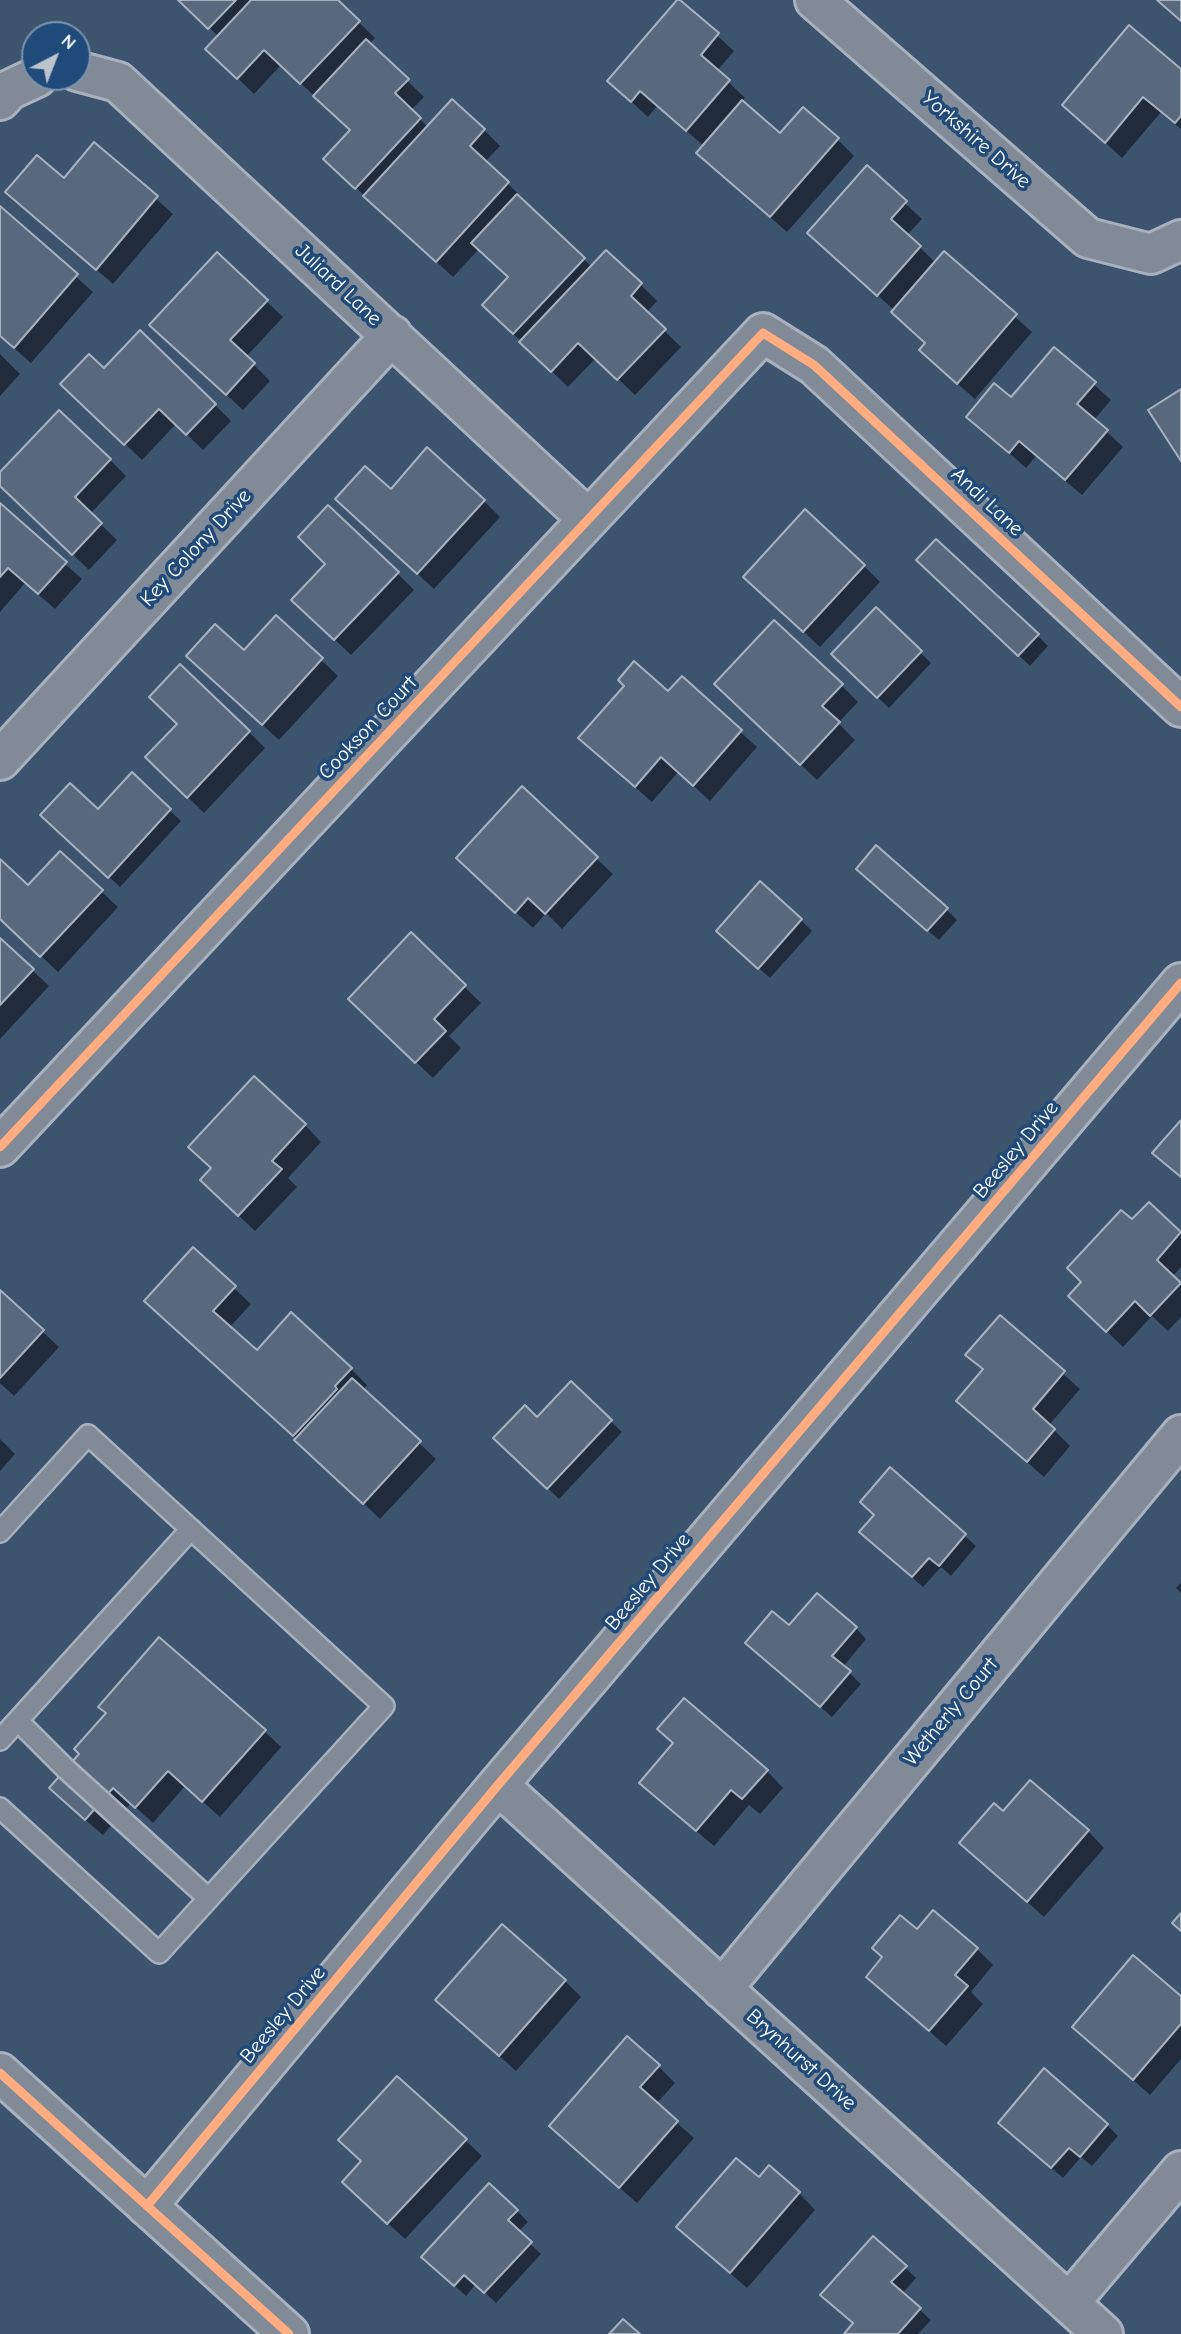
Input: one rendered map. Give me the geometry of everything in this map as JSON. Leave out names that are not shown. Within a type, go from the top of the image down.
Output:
[{"type":"street","name":"Yorkshire Drive","points":[[815,0],[1088,238],[1166,247]]},
{"type":"street","name":"Juliard Lane","points":[[91,75],[118,82],[588,519]]},
{"type":"street","points":[[0,100],[9,90],[21,84]]},
{"type":"street","name":"Cookson Court","points":[[0,1147],[763,333]]},
{"type":"street","name":"Andi Lane","points":[[763,333],[814,365],[1181,707]]},
{"type":"street","name":"Key Colony Drive","points":[[0,760],[391,335]]},
{"type":"street","name":"Beesley Drive","points":[[147,2206],[498,1785],[1181,983]]},
{"type":"street","name":"Wetherly Court","points":[[722,1989],[1181,1435]]},
{"type":"street","name":"Brynhurst Drive","points":[[498,1785],[1103,2334]]},
{"type":"street","points":[[0,2073],[289,2334]]},
{"type":"street","points":[[1069,2303],[1181,2171]]},
{"type":"lane","points":[[0,1531],[88,1435],[384,1706],[159,1953],[0,1808]]},
{"type":"lane","points":[[0,1740],[191,1529]]},
{"type":"lane","points":[[18,1721],[66,1769],[208,1898]]},
{"type":"building","points":[[178,0],[236,0],[208,29]]},
{"type":"building","points":[[251,0],[338,0],[360,21],[300,84],[264,50],[237,79],[205,49]]},
{"type":"building","points":[[677,0],[719,33],[701,55],[730,80],[686,131],[640,91],[631,102],[607,81]]},
{"type":"building","points":[[1157,0],[1181,0],[1181,21]]},
{"type":"building","points":[[1129,25],[1181,69],[1181,116],[1175,123],[1143,97],[1105,143],[1062,105]]},
{"type":"building","points":[[366,39],[409,79],[395,93],[421,118],[355,189],[323,159],[350,130],[313,96]]},
{"type":"building","points":[[452,99],[485,129],[470,146],[509,182],[436,262],[363,196]]},
{"type":"building","points":[[742,100],[780,133],[803,107],[839,138],[770,217],[696,153]]},
{"type":"building","points":[[94,142],[158,196],[96,270],[5,192],[37,155],[64,178]]},
{"type":"building","points":[[867,165],[907,201],[891,219],[921,246],[877,296],[807,233]]},
{"type":"building","points":[[517,194],[585,258],[513,334],[482,305],[508,277],[471,243]]},
{"type":"building","points":[[0,206],[78,274],[14,348],[0,336]]},
{"type":"building","points":[[606,250],[642,283],[631,296],[666,329],[617,380],[578,343],[551,372],[519,342]]},
{"type":"building","points":[[944,251],[1017,314],[957,384],[919,350],[925,343],[891,312]]},
{"type":"building","points":[[217,252],[268,300],[230,340],[255,363],[226,395],[149,325]]},
{"type":"building","points":[[140,330],[216,404],[186,435],[159,409],[124,445],[60,384],[89,354],[104,368]]},
{"type":"building","points":[[1054,347],[1096,382],[1077,404],[1108,430],[1065,480],[1019,441],[1009,453],[966,417],[994,383],[1011,397]]},
{"type":"building","points":[[1181,389],[1181,461],[1148,410]]},
{"type":"building","points":[[59,410],[111,459],[75,497],[102,523],[72,555],[0,486],[0,472]]},
{"type":"building","points":[[427,447],[485,500],[417,574],[335,499],[365,466],[391,489]]},
{"type":"building","points":[[0,503],[67,562],[38,594],[8,568],[0,577]]},
{"type":"building","points":[[328,505],[399,572],[334,640],[291,600],[325,564],[298,537]]},
{"type":"building","points":[[805,509],[865,565],[803,632],[743,577]]},
{"type":"building","points":[[936,539],[1039,634],[1018,656],[916,560]]},
{"type":"building","points":[[876,607],[922,651],[877,698],[831,654]]},
{"type":"building","points":[[276,615],[323,658],[262,725],[186,656],[215,624],[244,650]]},
{"type":"building","points":[[774,620],[843,684],[822,706],[840,722],[800,765],[714,684]]},
{"type":"building","points":[[634,661],[668,691],[682,676],[742,730],[693,786],[661,757],[635,787],[578,738],[624,686],[618,680]]},
{"type":"building","points":[[180,664],[250,731],[187,798],[145,757],[177,724],[149,697]]},
{"type":"building","points":[[132,772],[171,809],[108,878],[40,815],[70,783],[98,809]]},
{"type":"building","points":[[522,786],[598,857],[545,914],[528,898],[515,913],[456,858]]},
{"type":"building","points":[[876,845],[948,908],[927,931],[856,869]]},
{"type":"building","points":[[60,851],[103,890],[40,957],[0,919],[0,859],[28,885]]},
{"type":"building","points":[[760,881],[802,919],[758,969],[716,931]]},
{"type":"building","points":[[411,932],[466,985],[434,1019],[446,1031],[415,1063],[348,999]]},
{"type":"building","points":[[0,938],[34,969],[0,1005]]},
{"type":"building","points":[[254,1076],[306,1124],[272,1161],[282,1169],[238,1216],[200,1180],[211,1168],[188,1147]]},
{"type":"building","points":[[1181,1120],[1181,1177],[1152,1153]]},
{"type":"building","points":[[1149,1202],[1181,1232],[1157,1260],[1181,1283],[1150,1316],[1135,1301],[1106,1332],[1068,1296],[1081,1282],[1067,1268],[1121,1210],[1132,1219]]},
{"type":"building","points":[[193,1247],[236,1286],[213,1311],[257,1350],[291,1312],[352,1368],[335,1386],[337,1389],[293,1436],[144,1301]]},
{"type":"building","points":[[0,1290],[44,1330],[0,1378]]},
{"type":"building","points":[[1000,1315],[1065,1371],[1033,1409],[1055,1429],[1027,1462],[956,1401],[983,1369],[965,1355]]},
{"type":"building","points":[[352,1378],[421,1441],[363,1504],[294,1440]]},
{"type":"building","points":[[571,1381],[612,1420],[547,1489],[493,1438],[525,1405],[537,1417]]},
{"type":"building","points":[[890,1467],[966,1534],[939,1566],[929,1558],[912,1577],[859,1532],[874,1515],[860,1502]]},
{"type":"building","points":[[817,1593],[857,1627],[832,1656],[851,1671],[820,1707],[745,1643],[772,1611],[789,1625]]},
{"type":"building","points":[[159,1637],[266,1730],[202,1802],[168,1771],[135,1808],[113,1788],[85,1820],[49,1788],[79,1754],[74,1749],[106,1713],[98,1707]]},
{"type":"building","points":[[684,1698],[768,1770],[742,1799],[731,1790],[696,1831],[639,1783],[673,1743],[657,1729]]},
{"type":"building","points":[[1030,1780],[1089,1830],[1027,1902],[959,1843],[994,1803],[1003,1811]]},
{"type":"building","points":[[933,1910],[978,1948],[955,1975],[968,1986],[929,2031],[866,1977],[882,1957],[872,1948],[900,1915],[917,1929]]},
{"type":"building","points":[[1181,1913],[1181,1931],[1172,1923]]},
{"type":"building","points":[[502,1924],[566,1980],[499,2056],[435,2000]]},
{"type":"building","points":[[1133,1955],[1181,1996],[1181,2024],[1133,2080],[1072,2027]]},
{"type":"building","points":[[627,2036],[660,2065],[640,2087],[678,2121],[619,2188],[549,2126]]},
{"type":"building","points":[[1044,2068],[1108,2124],[1080,2157],[1069,2148],[1051,2168],[998,2123]]},
{"type":"building","points":[[397,2076],[467,2139],[387,2224],[342,2182],[361,2161],[338,2140]]},
{"type":"building","points":[[736,2158],[759,2177],[769,2165],[800,2192],[730,2273],[676,2227]]},
{"type":"building","points":[[489,2183],[518,2210],[508,2220],[532,2242],[484,2293],[464,2275],[454,2286],[421,2257]]},
{"type":"building","points":[[873,2236],[907,2266],[891,2282],[921,2308],[898,2334],[844,2334],[853,2323],[820,2295]]},
{"type":"building","points":[[623,2319],[640,2334],[609,2334]]},
{"type":"cycle path","points":[[0,1147],[763,333],[814,365],[1181,707]]},
{"type":"cycle path","points":[[147,2206],[498,1785],[1181,983]]},
{"type":"cycle path","points":[[0,2073],[289,2334]]}]
